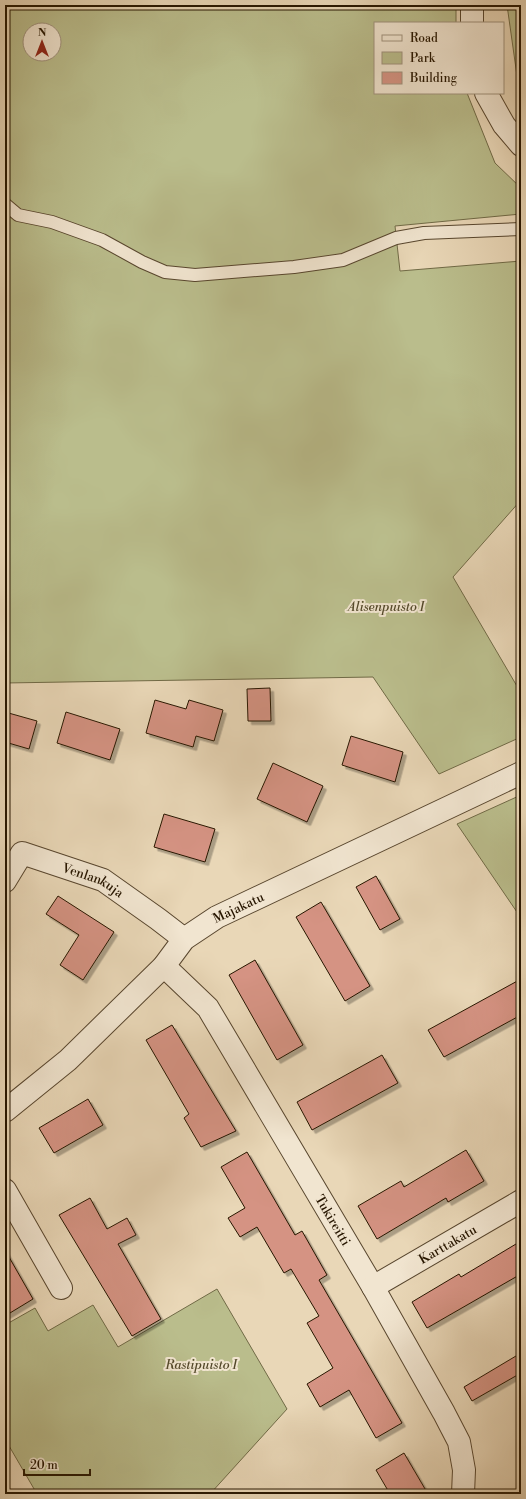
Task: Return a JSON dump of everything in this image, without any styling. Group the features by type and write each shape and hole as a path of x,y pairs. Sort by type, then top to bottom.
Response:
{"street":[{"path":"472,5 472,22"},
{"path":"487,94 504,125 521,145"},
{"name":"Majakatu","path":"5,1111 68,1060 164,966 184,939 217,917 521,773"},
{"name":"Venlankuja","path":"5,881 22,853 44,860 103,880 184,939"},
{"name":"Tukireitti","path":"164,966 208,1008 373,1287 459,1442 464,1470 463,1494"},
{"path":"5,1190 61,1288"},
{"name":"Karttakatu","path":"373,1287 521,1201"}],"lane":[{"path":"5,204 18,215 52,222 102,240 142,262 165,272 196,275 294,267 343,260 396,238 424,233 521,229"}],"green space":[{"name":"Alisenpuisto I","path":"5,5 456,5 456,22 374,22 374,94 467,94 495,163 521,188 521,214 395,226 400,271 521,261 521,500 453,577 521,693 521,737 439,774 373,677 5,683"},
{"path":"507,5 521,5 521,93 519,90"},
{"path":"521,795 521,918 457,824"},
{"name":"Rastipuisto I","path":"217,1289 287,1409 210,1494 37,1494 5,1439 5,1325 35,1308 48,1331 93,1305 118,1347"}],"building":[{"path":"270,688 271,721 248,721 247,689"},
{"path":"155,700 186,709 189,700 223,710 214,741 196,736 193,747 146,733"},
{"path":"5,712 37,721 29,749 5,742"},
{"path":"66,712 120,729 110,760 57,743"},
{"path":"351,736 403,752 395,782 342,765"},
{"path":"273,763 323,786 307,822 257,799"},
{"path":"164,814 215,829 205,862 154,847"},
{"path":"376,876 400,919 380,930 356,887"},
{"path":"58,896 114,932 83,980 60,965 79,935 46,914"},
{"path":"321,902 370,986 345,1001 296,917"},
{"path":"255,960 303,1045 277,1060 229,975"},
{"path":"521,979 521,1015 444,1057 428,1030"},
{"path":"172,1025 236,1131 201,1147 184,1118 189,1114 146,1040"},
{"path":"382,1055 398,1083 312,1130 297,1102"},
{"path":"88,1099 103,1125 54,1153 39,1128"},
{"path":"466,1150 484,1181 448,1202 446,1198 377,1239 358,1206 401,1181 404,1187"},
{"path":"247,1152 295,1235 302,1231 327,1275 319,1280 402,1423 376,1438 349,1390 320,1407 307,1384 333,1368 307,1323 319,1316 291,1269 284,1273 257,1227 240,1237 228,1218 245,1208 221,1167"},
{"path":"90,1198 107,1229 127,1218 136,1235 118,1244 161,1319 132,1336 59,1215"},
{"path":"521,1241 521,1274 427,1328 412,1302 459,1274 461,1277"},
{"path":"5,1250 33,1299 5,1316"},
{"path":"521,1353 521,1373 472,1401 464,1387"},
{"path":"404,1453 428,1494 390,1494 376,1470"}]}
